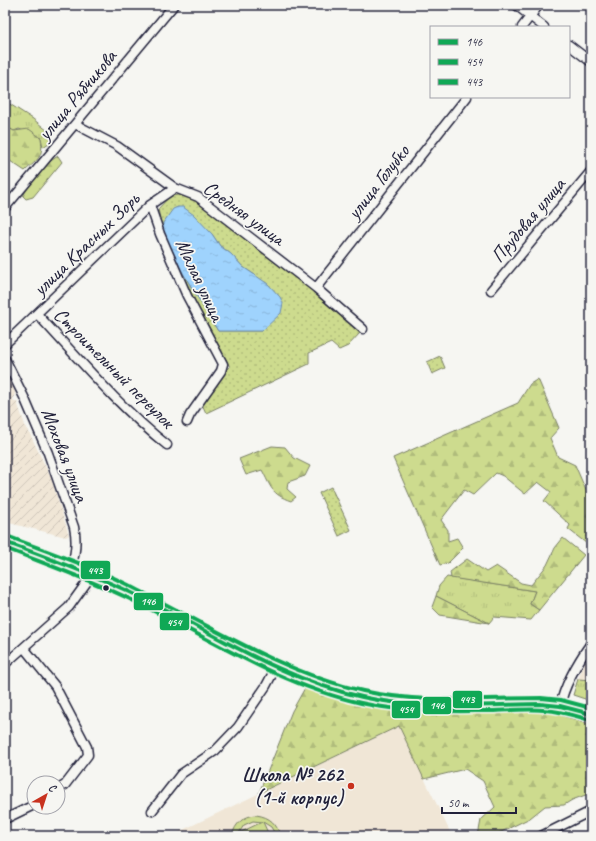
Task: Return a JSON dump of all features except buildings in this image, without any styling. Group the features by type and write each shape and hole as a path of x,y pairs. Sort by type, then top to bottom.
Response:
{"main road":[{"path":"5,542 92,575 134,594 242,651 276,667 330,688 362,697 403,704 540,704 560,706 591,714"}],"street":[{"name":"улица Рябчикова","path":"5,208 174,5"},
{"path":"516,5 543,26"},
{"path":"523,26 540,5"},
{"path":"570,46 591,62"},
{"name":"улица Голубко","path":"316,288 466,98"},
{"name":"Средняя улица","path":"75,124 117,146 174,188 198,197 316,288 363,329"},
{"name":"Прудовая улица","path":"491,290 591,171"},
{"name":"улица Красных Зорь","path":"5,344 150,205 174,188"},
{"name":"Малая улица","path":"150,205 160,234 187,296 223,364 222,368 190,415 188,422"},
{"name":"Строительный переулок","path":"37,314 107,390 153,434 167,445"},
{"name":"Моховая улица","path":"5,359 24,397 48,453 74,527 76,538 75,555 71,566"},
{"path":"5,664 69,607 92,575"},
{"path":"560,706 574,667 591,643"},
{"path":"24,648 55,686 87,747 88,755 66,782"},
{"path":"152,810 182,774 211,754 238,726 266,686 276,667"},
{"path":"5,819 26,809"},
{"path":"541,836 591,811"}],"shaded area":[{"path":"5,368 15,393 13,400 17,402 26,428 51,478 69,535 66,537 5,522"},
{"path":"591,651 591,680 578,679 588,655"},
{"name":"Школа № 262 (1-й корпус)","path":"399,726 452,836 170,836 364,743"}],"green space":[{"path":"5,101 33,119 48,131 52,141 43,147 41,138 19,129 14,131 6,127"},
{"path":"5,126 14,131 29,129 41,138 41,154 25,171 10,161 5,161"},
{"path":"58,156 62,162 33,197 26,199 23,196 34,179 43,168"},
{"path":"179,195 195,200 318,294 357,328 360,333 348,346 339,350 331,343 309,353 309,364 206,413 202,404 230,367 193,297 164,237 158,209 170,196","holes":["178,207 212,234 220,246 231,254 243,267 255,275 262,331 218,331 183,273 169,245 163,223 174,209"]},
{"path":"440,356 445,368 432,374 427,362"},
{"path":"538,379 559,428 550,438 558,457 575,465 591,502 591,547 568,529 570,525 544,501 551,492 538,482 525,494 503,476 496,473 473,495 464,490 441,520 448,530 448,541 457,538 463,548 448,563 440,565 393,458 518,403 530,384"},
{"path":"272,446 285,447 294,458 310,466 305,476 288,482 287,489 296,497 291,501 275,493 262,470 246,475 239,459"},
{"path":"331,487 351,530 339,536 319,493"},
{"path":"563,538 584,555 539,610 530,604 535,591 451,578 450,572 467,559 486,572 496,566 521,583 531,585 547,565 555,548"},
{"path":"447,577 535,591 530,604 539,610 531,620 494,617 489,623 436,596 439,586"},
{"path":"436,596 489,623 440,615 432,607"},
{"path":"578,679 591,680 591,701 573,695"},
{"path":"306,686 323,693 400,713 508,709 542,710 591,724 591,793 572,800 564,805 545,806 530,818 493,836 478,836 481,820 495,807 483,781 465,769 424,779 399,726 259,793 292,711"},
{"path":"256,815 269,819 275,825 281,836 276,836 271,827 263,822 268,833 260,836 240,836 239,833 238,836 232,836 235,827 241,821","holes":["253,821 262,822 239,833 244,825"]}],"water":[{"path":"183,207 194,215 212,234 220,246 231,254 243,267 268,284 280,297 283,303 281,313 262,331 218,331 183,273 163,231 163,223 173,209"}],"transit line":[{"name":"443","path":"7,536 74,561 122,582 276,661 334,683 363,691 407,698 541,698 561,700 591,708"},
{"name":"146","path":"5,542 70,566 134,594 274,666 332,689 362,697 406,704 451,706 540,704 560,706 591,714"},
{"name":"454","path":"5,548 117,593 272,672 331,695 361,703 411,710 543,710 563,713 590,720"}],"place":[{"name":"Школа № 262 (1-й корпус)","path":"351,786"}]}
